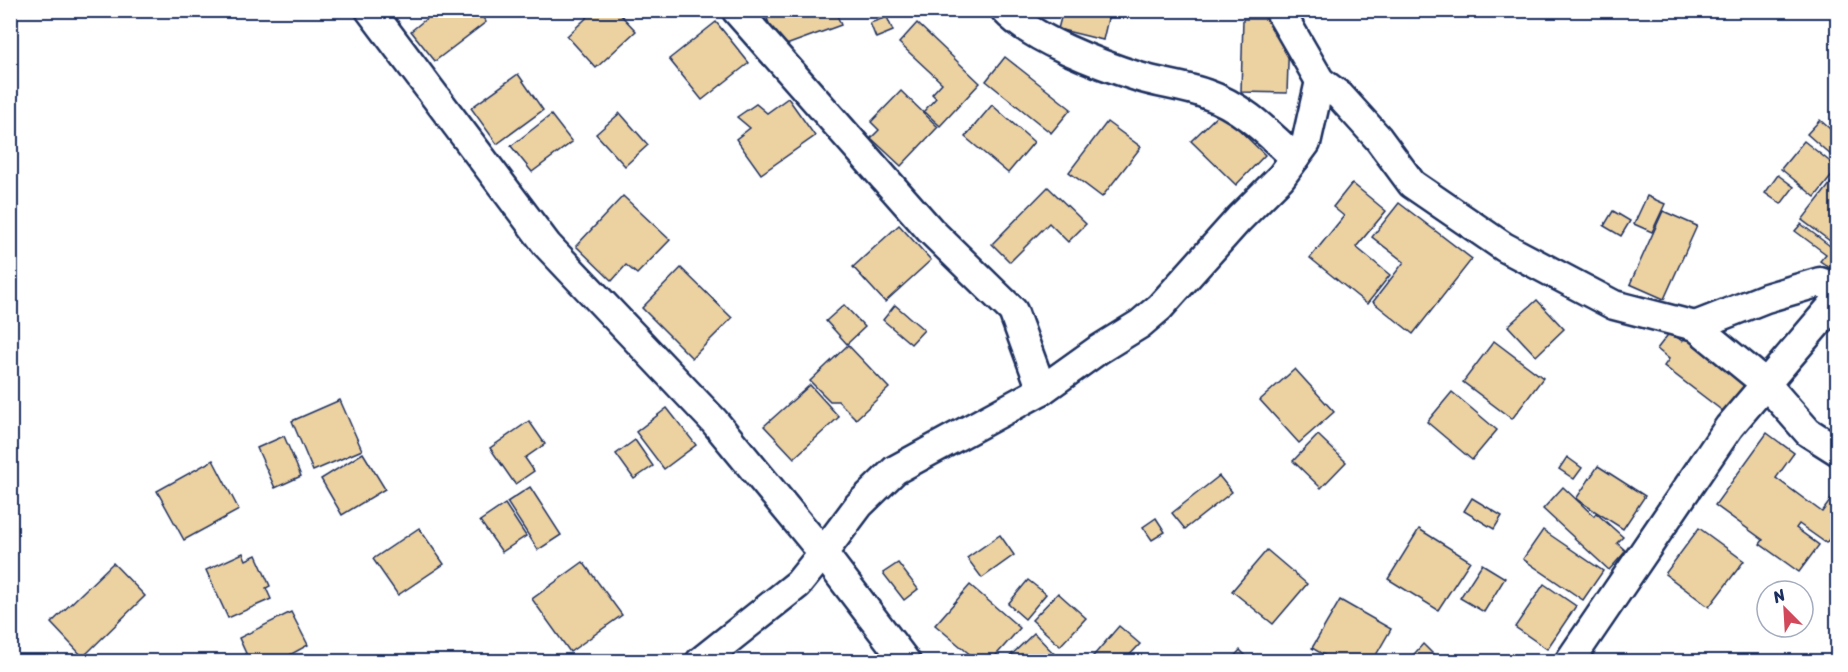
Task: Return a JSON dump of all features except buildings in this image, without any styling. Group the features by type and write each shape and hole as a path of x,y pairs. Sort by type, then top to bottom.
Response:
{"street":[{"path":"370,10 547,245 714,421 823,553 906,662"},
{"path":"736,10 930,230 1013,310 1042,390"},
{"path":"1005,10 1017,24 1060,46 1138,77 1208,94 1247,114 1295,158"},
{"path":"1279,10 1320,81 1340,96 1378,138 1412,184 1504,247 1614,305 1695,326 1766,384 1808,432 1838,451"},
{"path":"700,662 798,584 858,505 895,470 1042,390 1098,350 1140,324 1160,307 1239,219 1281,177 1306,143 1320,81"},
{"path":"1695,326 1766,298 1820,282 1838,289"},
{"path":"1569,662 1729,427 1838,299"}]}
